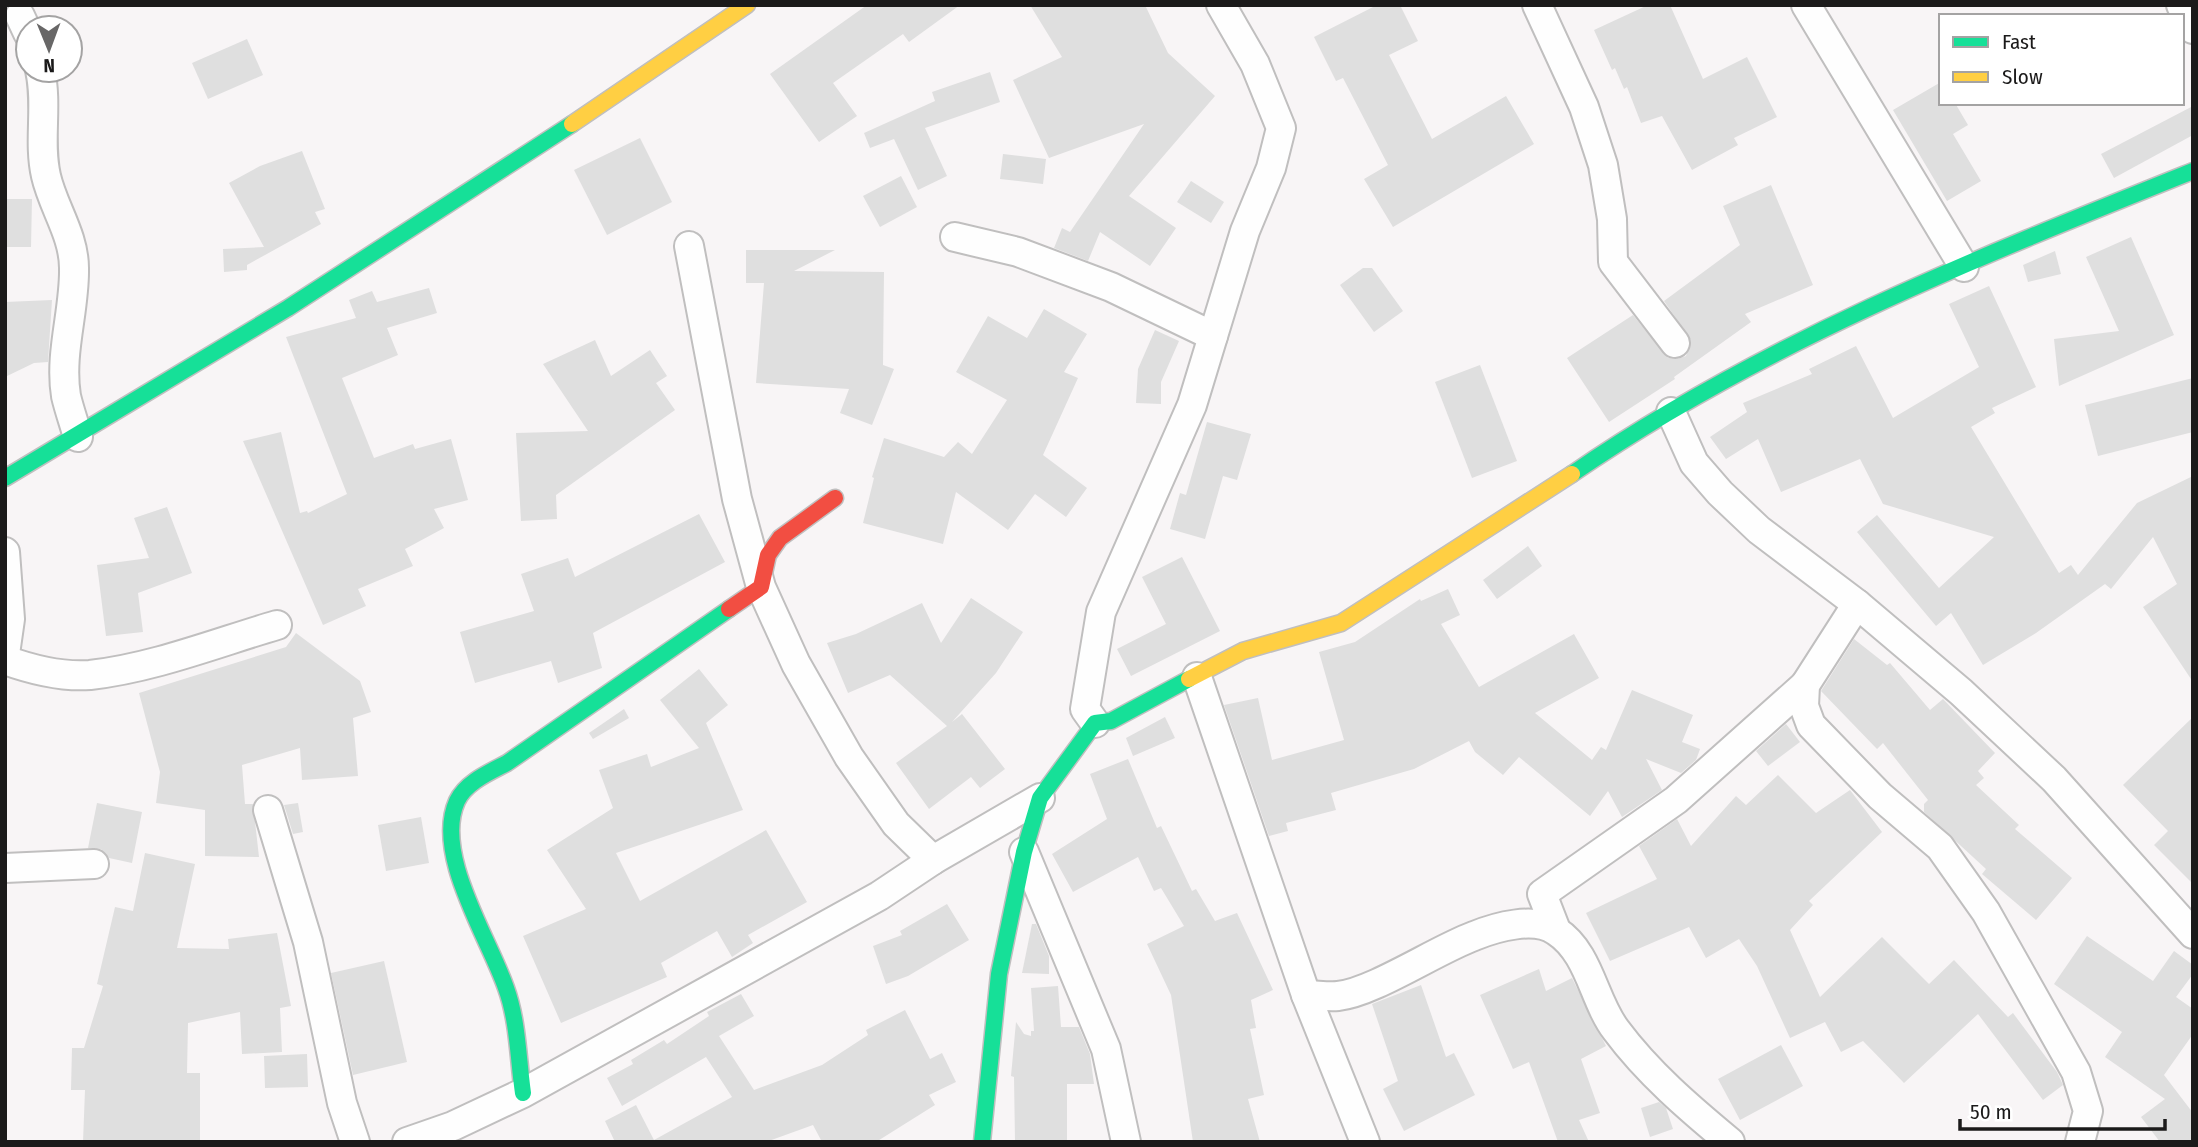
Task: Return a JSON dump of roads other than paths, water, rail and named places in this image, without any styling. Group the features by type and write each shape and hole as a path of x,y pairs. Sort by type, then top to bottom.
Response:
{"street":[{"path":"5,478 78,437 326,285 632,85 747,5"},
{"path":"1095,723 1085,709 1101,612 1192,405 1245,231 1271,168 1281,128 1255,64 1221,5"},
{"path":"1537,5 1584,107 1603,165 1612,219 1613,262 1675,343"},
{"path":"1806,5 1964,267"},
{"path":"2181,5 2193,29"},
{"path":"42,84 45,116 42,152 46,178 68,237 74,268 67,343 66,394 78,437"},
{"path":"982,1142 999,974 1024,852 1040,799 1095,723 1111,721 1243,651 1299,638 1341,623 1671,412 1806,338 1964,267 2193,171"},
{"path":"956,237 1018,252 1111,287 1213,337"},
{"path":"689,246 737,499 761,587 796,664 849,757 896,824 933,860"},
{"path":"1671,412 1694,463 1720,493 1759,530 1857,604 1961,692 2054,779 2193,934"},
{"path":"523,1093 507,989 457,869 453,828 456,802 472,783 507,763 761,587 768,555 780,538 835,498"},
{"path":"5,552 10,619 5,654"},
{"path":"1730,1142 1677,1098 1615,1029 1577,951 1556,930 1542,894 1676,800 1805,685 1857,604"},
{"path":"5,660 27,667 87,675 136,667 277,625"},
{"path":"1197,677 1306,995 1365,1142"},
{"path":"1805,685 1804,706 1811,725 1880,796 1940,847 1986,912 2076,1072 2088,1111 2080,1142"},
{"path":"407,1142 455,1134 523,1093 879,896 933,860 1040,799"},
{"path":"268,810 308,942 342,1103 355,1142"},
{"path":"1024,852 1105,1049 1126,1142"},
{"path":"5,868 94,864"},
{"path":"1306,995 1339,996 1359,990 1475,935 1510,926 1538,924 1556,930"}]}
